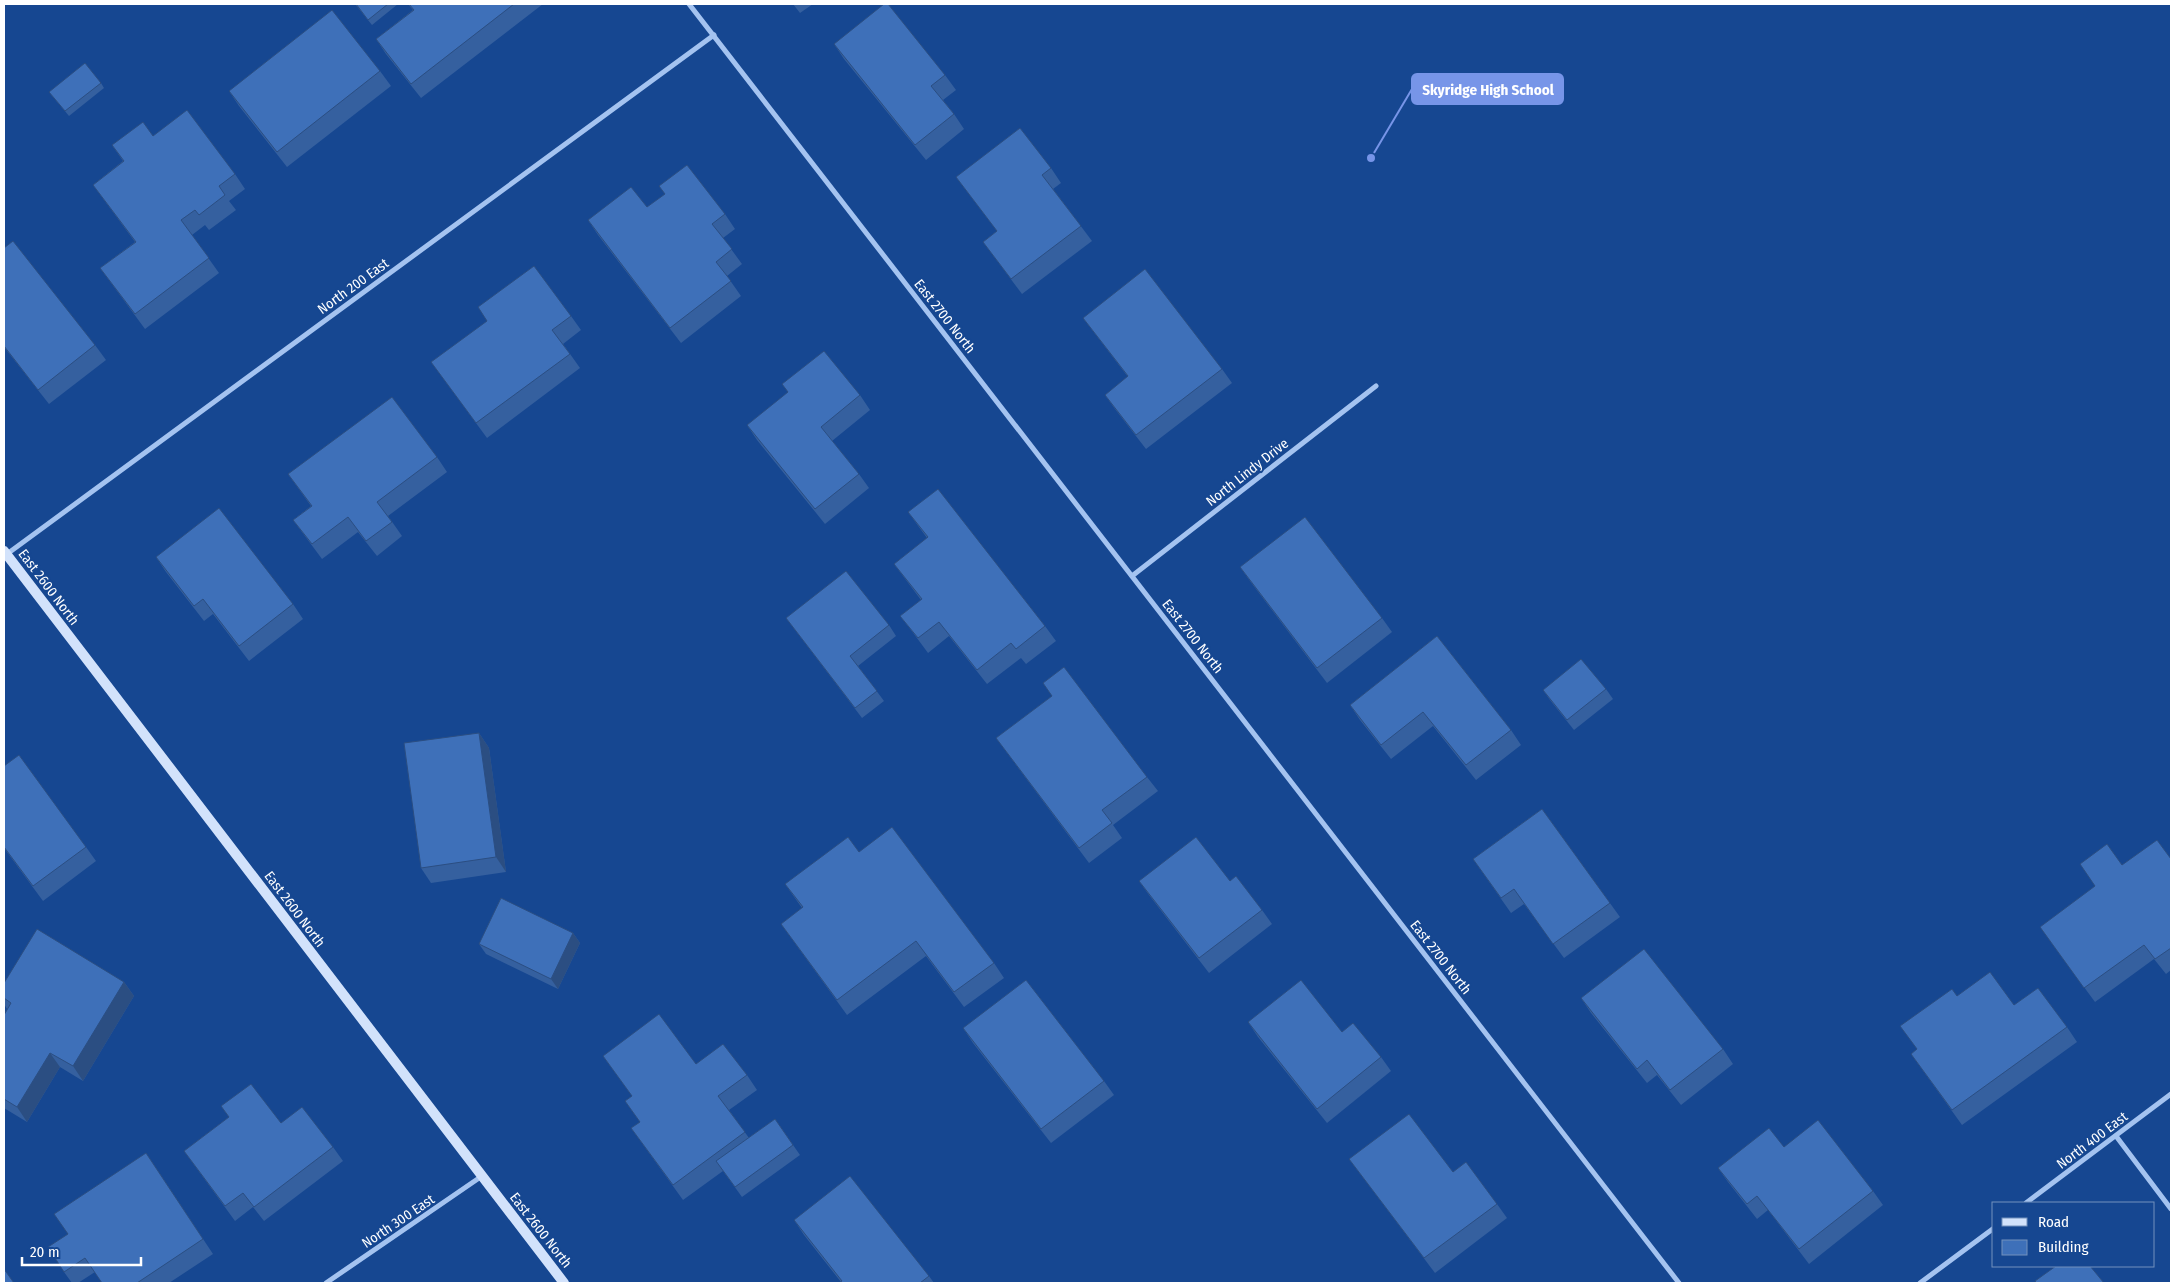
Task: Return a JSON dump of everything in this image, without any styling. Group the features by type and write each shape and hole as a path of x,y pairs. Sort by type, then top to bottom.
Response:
{"street":[{"name":"East 2700 North","path":"689,4 1679,1283"},
{"name":"North 200 East","path":"5,553 714,35"},
{"name":"North Lindy Drive","path":"1132,576 1376,386"},
{"name":"East 2600 North","path":"5,553 564,1283"},
{"name":"North 400 East","path":"2027,1202 2171,1094"},
{"path":"2116,1136 2171,1209"},
{"name":"North 300 East","path":"326,1283 482,1176"},
{"path":"1920,1283 1992,1229"}],"building":[{"path":"356,4 388,4 368,20"},
{"path":"409,4 514,4 411,84 376,39 414,10"},
{"path":"884,4 888,4 945,75 931,86 954,114 915,145 834,44"},
{"path":"332,10 380,71 277,152 229,91"},
{"path":"85,63 101,83 65,111 49,92"},
{"path":"187,110 235,174 219,186 225,195 199,215 195,210 181,220 209,258 135,314 100,268 136,242 93,185 124,161 112,145 143,122 153,136"},
{"path":"1020,128 1051,168 1042,175 1081,226 1011,279 983,242 997,231 956,177"},
{"path":"687,165 725,214 712,224 732,249 716,262 731,281 670,328 588,220 631,187 647,207 665,194 659,186"},
{"path":"13,241 95,345 38,390 4,346 4,248"},
{"path":"534,266 571,316 552,330 570,354 476,423 431,362 487,321 478,307"},
{"path":"1145,269 1222,369 1136,435 1105,395 1128,376 1083,318"},
{"path":"824,351 860,395 821,427 859,474 815,509 747,425 788,392 782,384"},
{"path":"392,397 437,457 377,502 392,522 366,541 348,517 312,544 293,520 312,506 288,474"},
{"path":"938,489 1045,626 1016,649 1011,643 977,670 939,622 918,638 900,616 922,599 894,564 928,537 908,512"},
{"path":"219,508 293,604 239,646 203,599 194,606 156,557"},
{"path":"1305,517 1382,618 1317,668 1240,567"},
{"path":"846,571 889,625 850,656 877,691 855,708 786,618"},
{"path":"1437,636 1511,730 1466,765 1423,712 1381,745 1350,705"},
{"path":"1581,659 1606,689 1567,720 1543,690"},
{"path":"1064,667 1147,777 1102,810 1112,823 1079,848 996,738 1052,696 1043,683"},
{"path":"479,733 496,857 421,868 404,743"},
{"path":"19,755 86,847 33,886 4,847 4,766"},
{"path":"1542,809 1610,903 1553,944 1514,889 1501,898 1473,859"},
{"path":"892,827 994,963 954,992 916,941 837,1000 781,924 803,907 785,884 848,837 859,852"},
{"path":"1196,837 1230,881 1236,876 1262,910 1199,958 1139,881"},
{"path":"2157,840 2171,859 2171,948 2155,959 2144,945 2084,988 2040,927 2095,886 2080,864 2107,844 2122,865"},
{"path":"501,898 573,933 551,979 479,944"},
{"path":"37,929 124,982 73,1066 50,1053 17,1107 4,1099 4,1015 11,1003 4,998 4,983"},
{"path":"1644,949 1723,1049 1670,1090 1647,1060 1637,1069 1581,998"},
{"path":"1990,972 2014,1005 2038,988 2067,1027 1952,1110 1911,1054 1917,1049 1900,1026 1952,989 1957,996"},
{"path":"1026,980 1104,1081 1041,1129 963,1028"},
{"path":"1301,980 1342,1032 1353,1023 1381,1057 1317,1109 1248,1022"},
{"path":"659,1014 696,1064 723,1044 747,1075 718,1096 745,1132 673,1185 631,1128 640,1122 625,1101 632,1096 603,1056"},
{"path":"251,1084 281,1123 302,1107 333,1147 254,1207 243,1193 225,1206 184,1151 229,1117 221,1106"},
{"path":"1409,1114 1453,1172 1466,1162 1497,1204 1424,1258 1349,1159"},
{"path":"775,1119 793,1145 735,1187 716,1161"},
{"path":"1818,1120 1873,1191 1799,1249 1757,1196 1747,1204 1718,1168 1769,1128 1784,1147"},
{"path":"146,1153 203,1239 137,1283 102,1283 85,1258 64,1272 48,1247 68,1234 54,1214"},
{"path":"850,1176 929,1276 920,1283 839,1283 842,1281 794,1220"},
{"path":"2055,1267 2091,1267 2104,1283 2037,1283 2035,1281"},
{"path":"4,1269 14,1283 4,1283"}],"place":[{"name":"Skyridge High School","path":"1371,158"}]}
